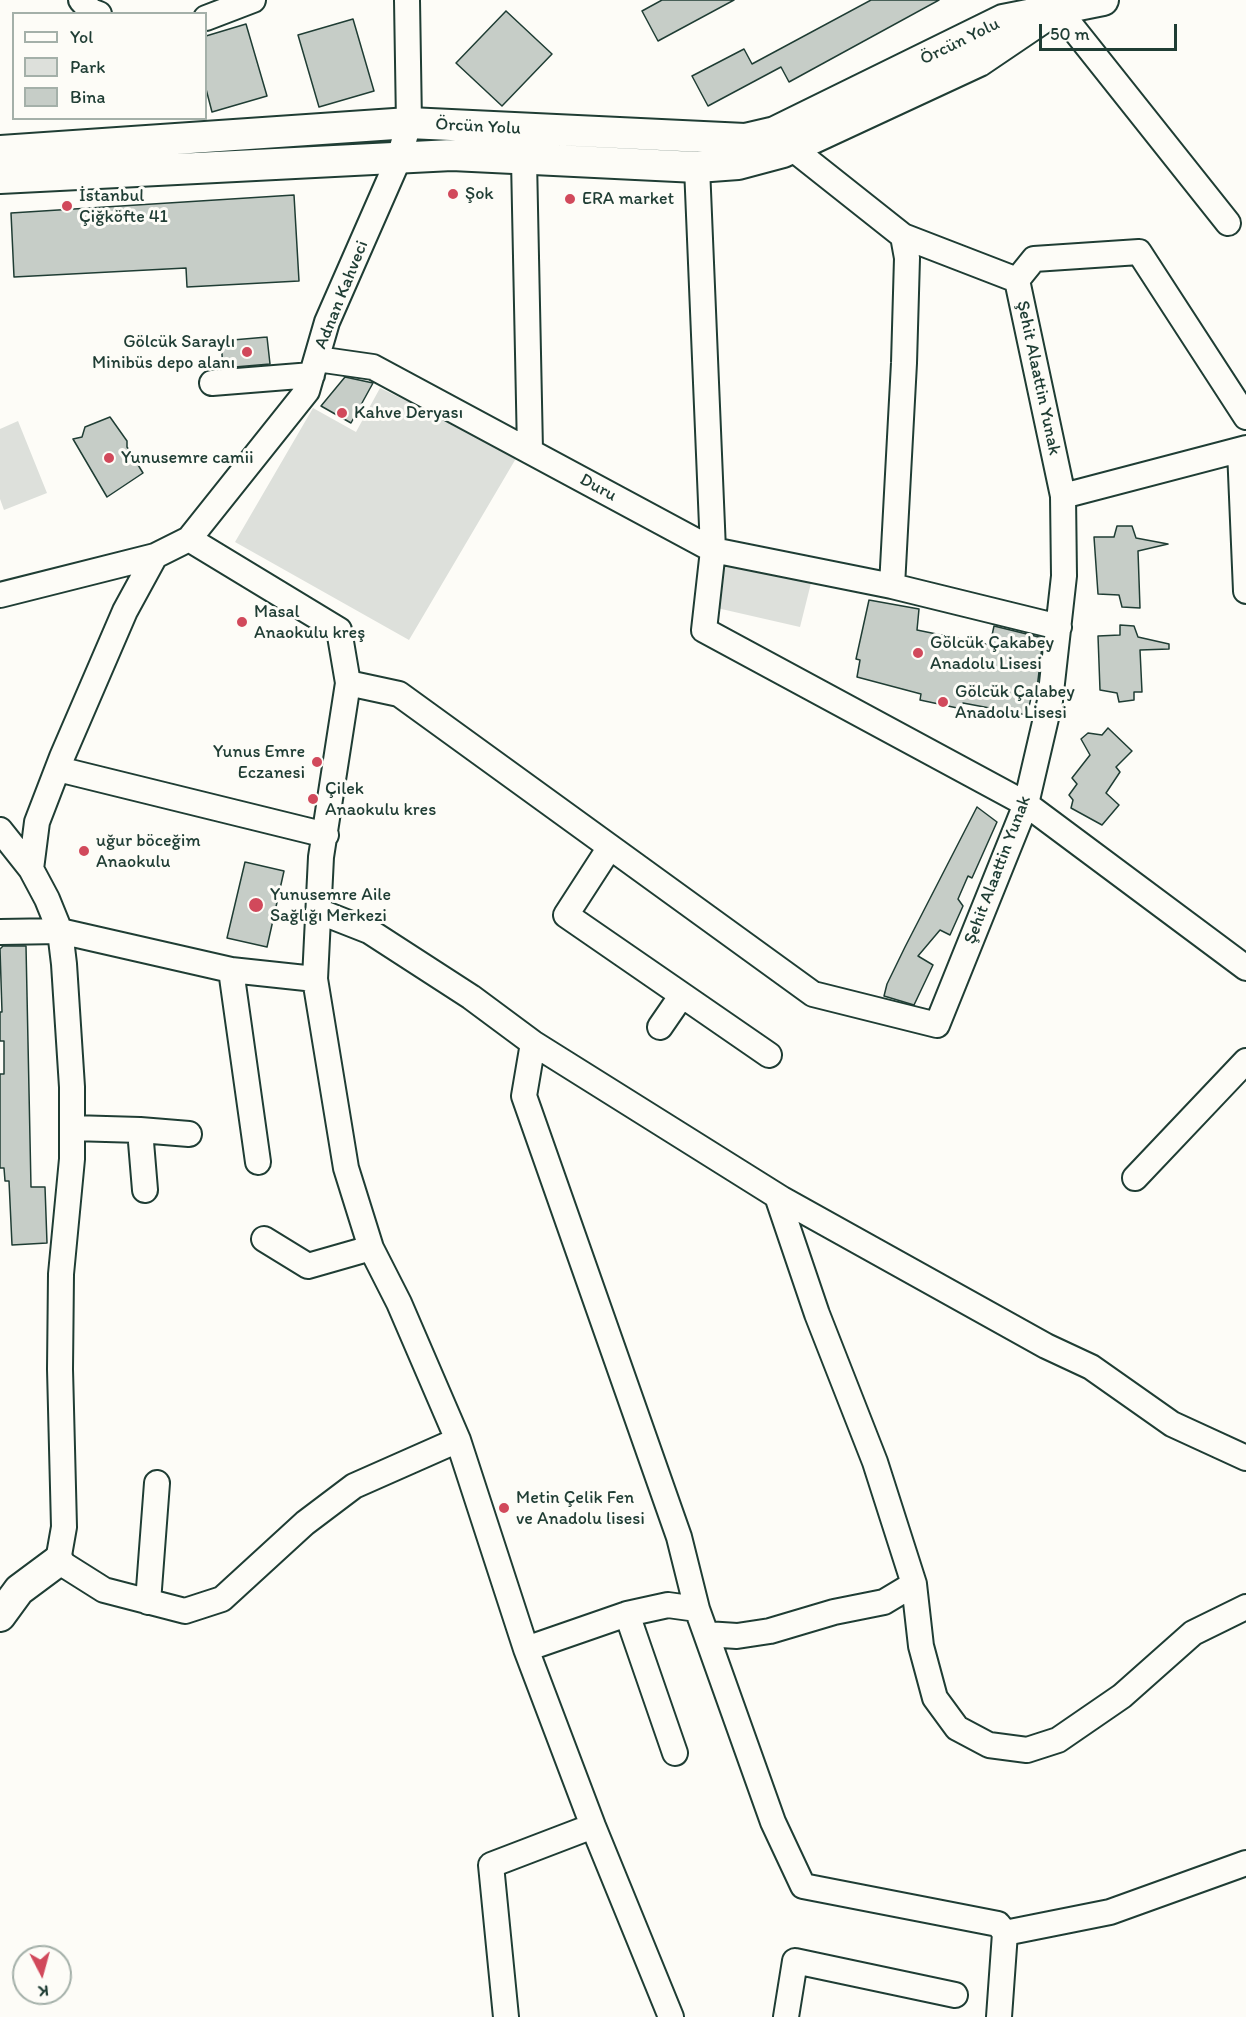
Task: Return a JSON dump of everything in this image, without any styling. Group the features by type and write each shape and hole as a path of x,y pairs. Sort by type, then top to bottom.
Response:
{"main road":[{"path":"1056,4 1103,0"},
{"name":"Örcün Yolu","path":"0,151 409,123 745,139 761,136 830,106 1003,20 1056,4"},
{"name":"Örcün Yolu","path":"0,178 452,156 697,167 738,164 792,148 980,62 1056,4"},
{"path":"0,1616 19,1590 58,1561"}],"street":[{"path":"81,0 94,12"},
{"path":"207,18 253,0"},
{"name":"Adnan Kahveci","path":"0,595 155,556 189,539 307,391 327,322 399,158 409,123 407,0"},
{"path":"1056,4 1227,223"},
{"path":"792,148 903,236 907,258 904,363 892,586"},
{"path":"524,160 530,450"},
{"path":"697,167 713,550 704,630 1026,804 1246,968"},
{"name":"Şehit Alaattin Yunak","path":"610,847 813,994 937,1025 1026,804 1050,700 1064,576 1064,496 1017,280 903,236"},
{"path":"1017,280 1035,259 1138,252 1246,417"},
{"name":"Duru","path":"212,382 314,367 374,367 713,550 892,586 1059,627"},
{"path":"1064,496 1243,449 1246,591"},
{"path":"189,539 339,630 348,683 321,857 315,979 346,1168 371,1248 399,1303 458,1440 526,1649 593,1826 671,2017"},
{"path":"31,869 37,822 125,611 155,556"},
{"path":"348,683 399,694 610,847 566,915 769,1055"},
{"path":"58,769 326,835"},
{"path":"0,830 31,869 60,931 72,1087 72,1159 61,1274 60,1369 64,1527 58,1561 104,1590 185,1611 222,1599 305,1523 354,1486 458,1440"},
{"path":"318,911 369,931 471,997 533,1042 777,1197 1036,1340 1091,1367 1172,1424 1246,1458"},
{"path":"0,932 60,931 231,970 315,979"},
{"path":"231,970 258,1162"},
{"path":"660,1027 682,995"},
{"path":"533,1042 524,1096 679,1537 697,1609 772,1822 803,1886 998,1924 1005,1933 999,2017"},
{"path":"1135,1178 1246,1061"},
{"path":"72,1128 189,1134"},
{"path":"140,1131 145,1190"},
{"path":"777,1197 817,1314 875,1462 914,1584 921,1646 935,1698 957,1728 989,1745 1027,1750 1058,1740 1122,1696 1192,1633 1246,1606"},
{"path":"264,1239 308,1266 371,1248"},
{"path":"148,1602 157,1483"},
{"path":"706,1634 737,1636 770,1631 834,1612 884,1602 914,1584"},
{"path":"526,1649 627,1614 668,1605 697,1609"},
{"path":"627,1614 675,1753"},
{"path":"506,2017 491,1865 593,1826"},
{"path":"1005,1933 1110,1912 1246,1863"},
{"path":"786,2017 795,1961 955,1995"}],"green space":[{"path":"380,388 518,455 409,640 235,542 313,408 356,432"},
{"path":"18,421 47,493 4,510 0,499 0,429"},
{"path":"725,562 811,583 800,627 717,608"}],"building":[{"path":"662,0 734,0 658,41 642,11"},
{"path":"871,0 939,0 789,82 781,67 708,106 692,76 744,49 752,64"},
{"path":"506,11 552,54 502,106 456,63"},
{"path":"353,19 374,91 319,107 298,35"},
{"path":"246,24 267,96 212,112 207,93 207,36"},
{"path":"294,195 299,281 187,287 186,268 14,277 11,213"},
{"path":"267,337 270,364 223,368 221,341"},
{"path":"345,377 373,383 351,423 321,406"},
{"name":"Yunusemre camii","path":"110,417 127,441 127,447 143,473 107,497 73,439 82,437 85,427"},
{"path":"1117,526 1132,526 1136,538 1168,544 1138,551 1140,608 1122,607 1119,595 1098,594 1094,537 1114,537"},
{"name":"Gölcük Çakabey Anadolu Lisesi","path":"869,600 919,609 917,630 990,645 994,626 1043,638 1036,697 1031,698 1027,715 963,703 962,709 920,700 921,694 857,677 860,660 856,659"},
{"path":"1120,625 1134,626 1138,637 1169,644 1169,649 1140,650 1142,692 1134,692 1134,700 1119,702 1117,693 1100,690 1098,636 1120,635"},
{"path":"1108,728 1132,751 1116,767 1120,772 1106,793 1119,805 1102,825 1071,808 1073,800 1069,795 1077,784 1072,778 1090,755 1081,739 1088,733 1102,735"},
{"path":"977,807 997,822 972,878 968,876 958,899 963,906 950,935 940,930 918,956 933,965 914,1005 884,996 887,984 905,947"},
{"name":"Yunusemre Aile Sağlığı Merkezi","path":"245,862 284,871 267,947 227,938"},
{"path":"3,946 26,946 31,1187 45,1187 47,1243 12,1245 9,1181 5,1181 4,1168 0,1168 0,1074 4,1074 4,1041 0,1041 0,1012 2,1012 0,949"}],"place":[{"name":"Şok","path":"453,194"},
{"name":"ERA market","path":"570,199"},
{"name":"İstanbul Çiğköfte 41","path":"67,206"},
{"name":"Gölcük Saraylı Minibüs depo alanı","path":"247,352"},
{"name":"Kahve Deryası","path":"342,413"},
{"name":"Yunusemre camii","path":"109,458"},
{"name":"Masal Anaokulu kreş","path":"242,622"},
{"name":"Gölcük Çakabey Anadolu Lisesi","path":"918,653"},
{"name":"Gölcük Çalabey Anadolu Lisesi","path":"943,702"},
{"name":"Yunus Emre Eczanesi","path":"317,762"},
{"name":"Çilek Anaokulu kres","path":"313,799"},
{"name":"uğur böceğim Anaokulu","path":"84,851"},
{"name":"Yunusemre Aile Sağlığı Merkezi","path":"256,905"},
{"name":"Metin Çelik Fen ve Anadolu lisesi","path":"504,1508"}]}
